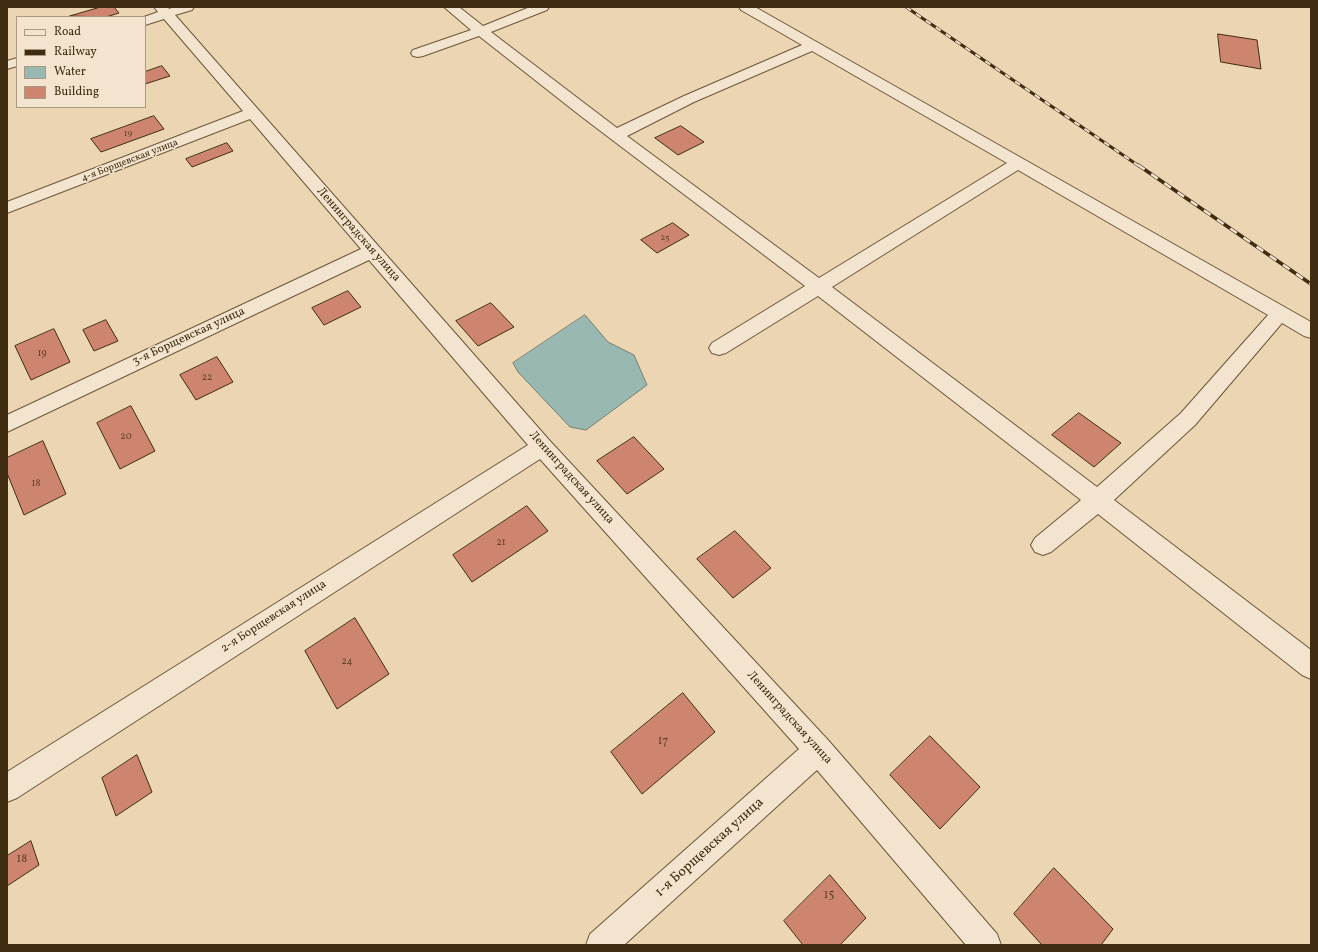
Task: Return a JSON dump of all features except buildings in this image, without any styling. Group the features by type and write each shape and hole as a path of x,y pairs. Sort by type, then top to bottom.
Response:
{"street":[{"path":"451,7 616,135 818,286 1098,500 1311,666"},
{"path":"418,53 481,31 542,7"},
{"path":"746,7 1311,332"},
{"path":"146,21 172,9"},
{"name":"Ленинградская улица","path":"172,9 252,113 542,447 818,750 986,945"},
{"path":"616,135 689,99 814,45"},
{"name":"4-я Борщевская улица","path":"7,208 252,113"},
{"path":"718,348 1017,164"},
{"name":"3-я Борщевская улица","path":"7,424 372,251"},
{"path":"1044,544 1098,500 1188,419 1280,313"},
{"name":"2-я Борщевская улица","path":"7,788 542,447"},
{"name":"1-я Борщевская улица","path":"601,945 818,750"}],"water":[{"path":"585,315 608,342 634,355 647,385 586,430 570,427 518,372 513,363"}],"railway":[{"path":"906,7 1139,166"},
{"path":"1138,165 1311,284"}]}
